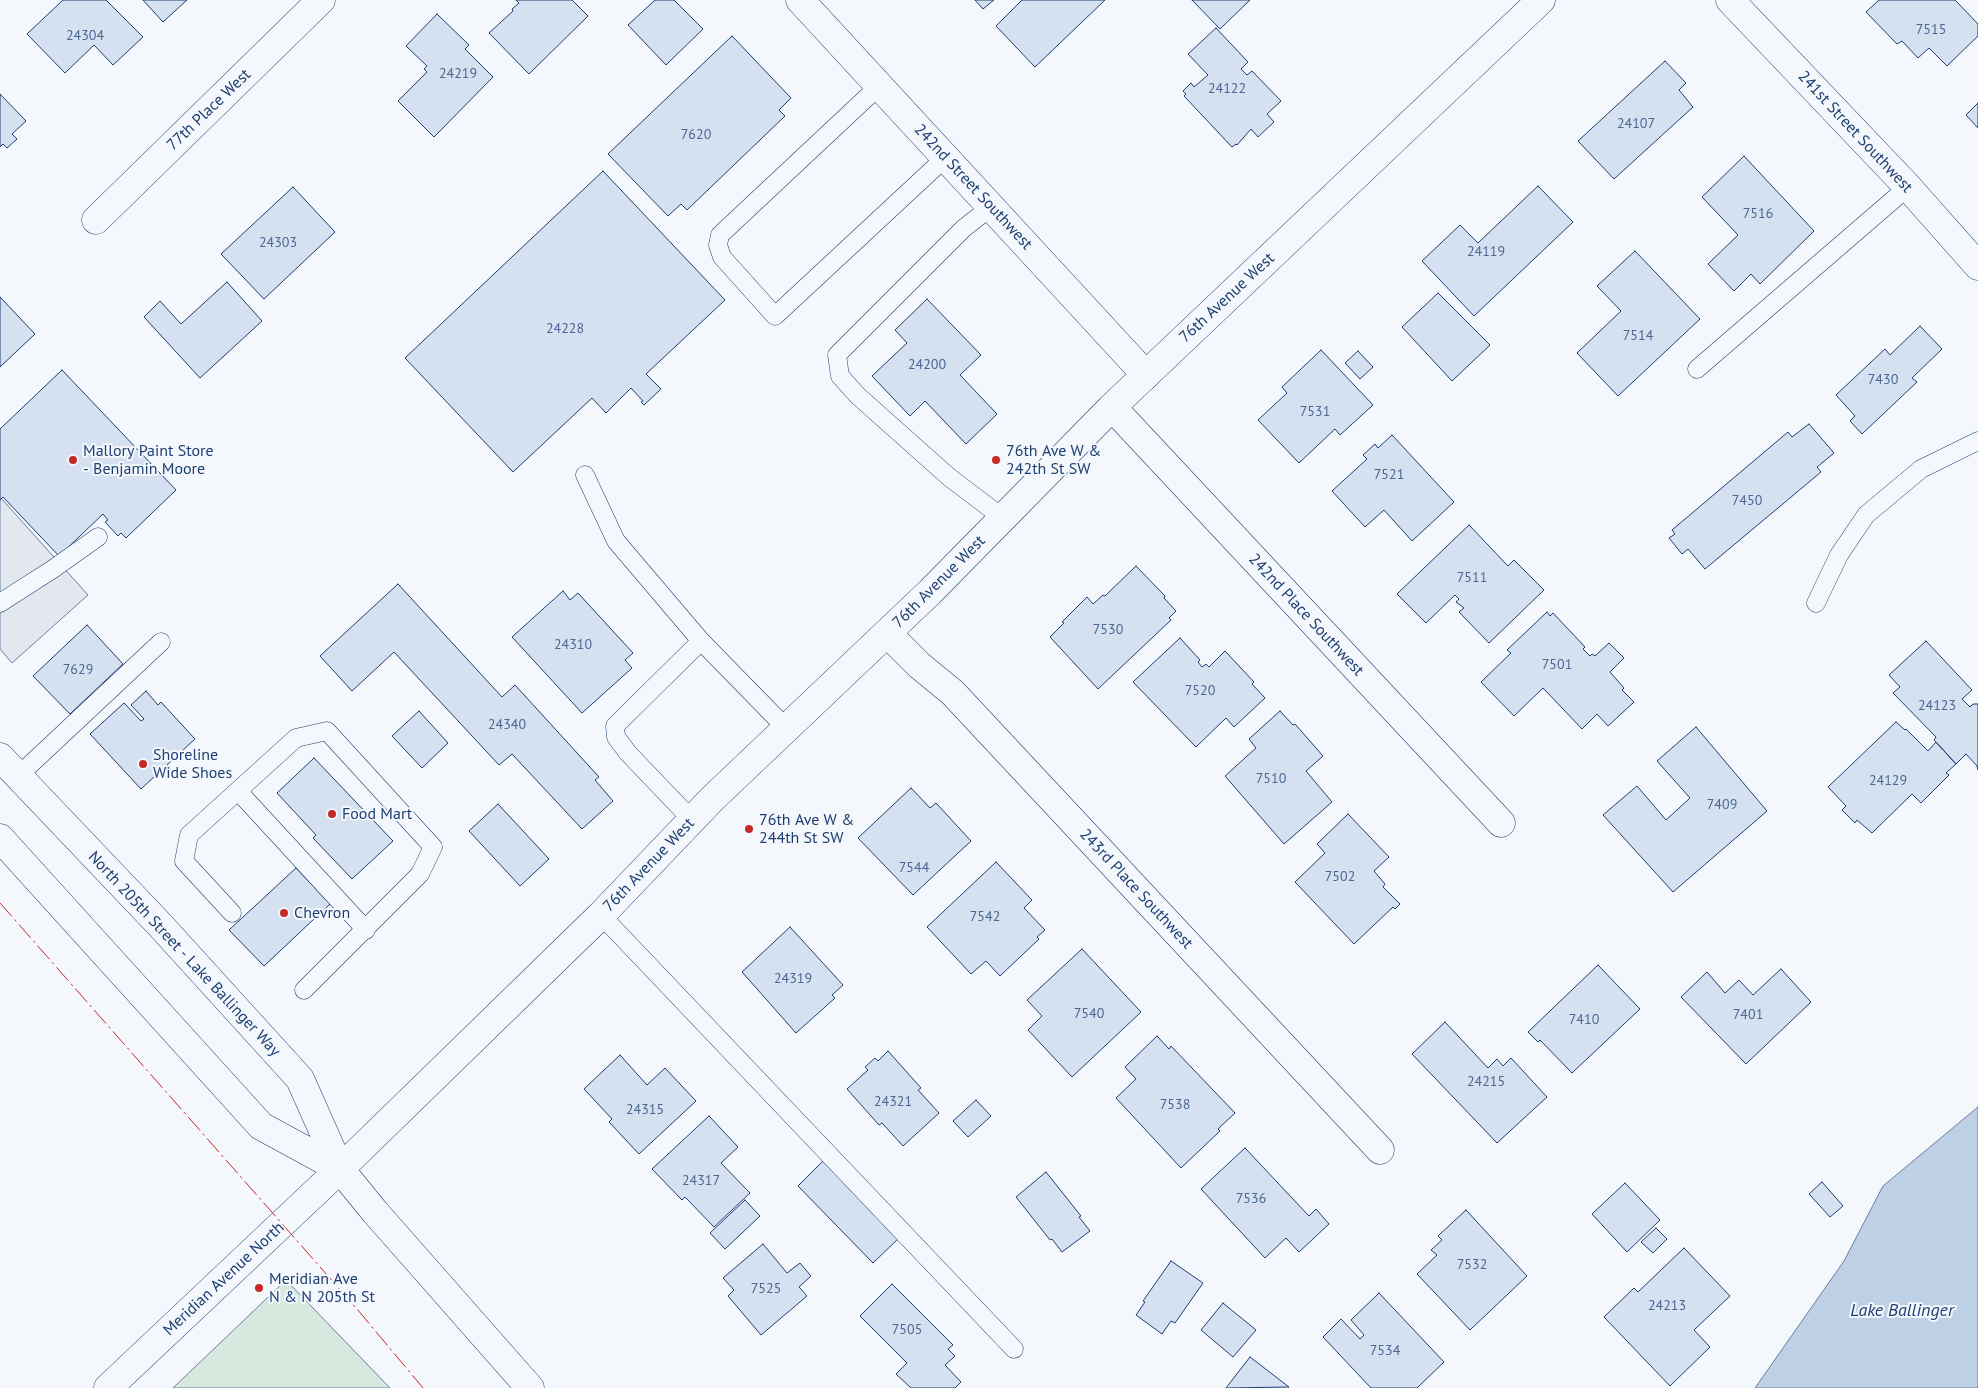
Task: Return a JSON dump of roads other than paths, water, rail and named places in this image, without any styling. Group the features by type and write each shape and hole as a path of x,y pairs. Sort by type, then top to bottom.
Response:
{"street":[{"name":"77th Place West","path":"96,220 321,0"},
{"name":"242nd Street Southwest","path":"800,0 1146,375"},
{"name":"76th Avenue West","path":"340,1169 601,915 692,820 930,592 1112,407 1541,0"},
{"name":"241st Street Southwest","path":"1730,0 1908,187 1978,266"},
{"name":"242nd Place Southwest","path":"1112,407 1501,823"},
{"name":"243rd Place Southwest","path":"887,633 919,665 953,693 1380,1150"},
{"name":"North 205th Street - Lake Ballinger Way","path":"9,766 160,925 300,1079 340,1169 375,1212 530,1388"},
{"name":"North 205th Street - Lake Ballinger Way","path":"0,838 261,1126 340,1169"},
{"name":"Meridian Avenue North","path":"108,1388 340,1169"}],"lane":[{"path":"879,86 720,235 718,245 722,257 775,316 945,158"},
{"path":"1697,369 1908,187"},
{"path":"991,207 964,228 837,355 840,376 858,396 934,464 1003,518"},
{"path":"1816,602 1839,555 1866,515 1921,469 1978,441"},
{"path":"585,475 616,540 701,642 786,729"},
{"path":"0,603 98,537"},
{"path":"9,766 161,642"},
{"path":"692,820 628,753 616,737 615,726 701,642"},
{"path":"232,913 184,861 189,835 296,738 327,731 433,847 420,874 304,990"},
{"path":"238,791 366,930"},
{"path":"601,915 1014,1349"}],"water":[{"name":"Lake Ballinger","path":"1978,1107 1978,1388 1755,1388 1844,1261 1883,1186"}],"place":[{"name":"Mallory Paint Store - Benjamin Moore","path":"73,460"},
{"name":"76th Ave W & 242th St SW","path":"996,460"},
{"name":"Shoreline Wide Shoes","path":"143,764"},
{"name":"Food Mart","path":"332,814"},
{"name":"76th Ave W & 244th St SW","path":"749,829"},
{"name":"Chevron","path":"284,913"},
{"name":"Meridian Ave N & N 205th St","path":"259,1288"}]}
